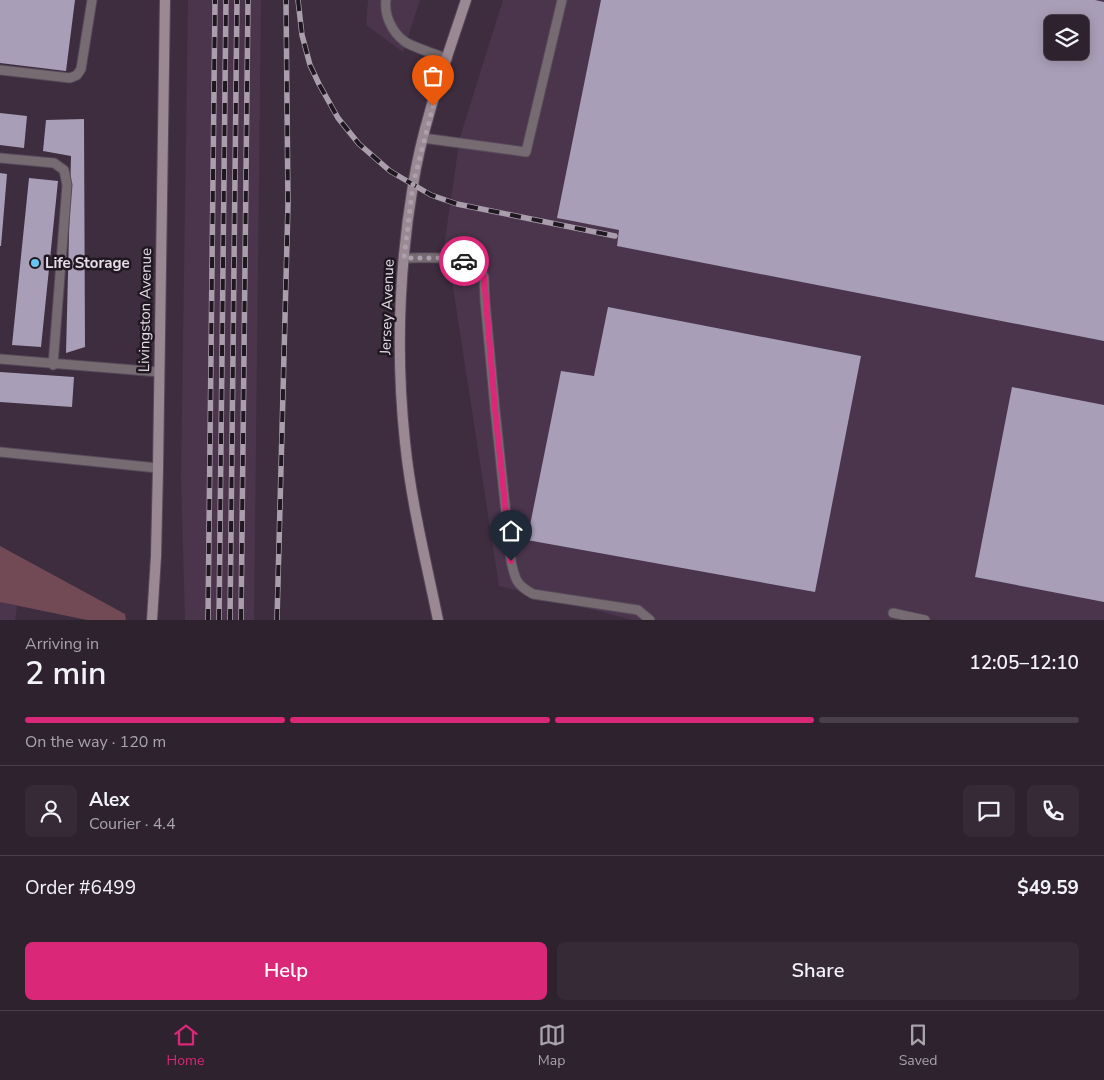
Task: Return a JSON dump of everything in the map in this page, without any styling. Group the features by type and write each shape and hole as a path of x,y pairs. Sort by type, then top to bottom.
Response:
{"main road":[{"name":"Livingston Avenue","path":"152,620 158,468 165,0"},
{"name":"Jersey Avenue","path":"438,620 414,506 404,442 400,345 401,288 413,184 423,138 466,0"}],"lane":[{"path":"0,70 70,78 77,75 81,69 92,0"},
{"path":"386,0 385,8 391,26 404,42 447,58"},
{"path":"423,138 526,152 562,0"},
{"path":"0,158 54,163 64,170 67,185 53,364"},
{"path":"404,258 453,258 478,266 484,277 495,409 511,561 515,580 522,588 534,594 638,610 650,620"},
{"path":"0,359 159,372"},
{"path":"0,452 158,468"},
{"path":"893,614 925,620"}],"shaded area":[{"path":"188,0 261,0 254,620 185,620 181,477"},
{"path":"368,0 420,0 403,52 366,25"},
{"path":"503,0 1104,0 1104,620 633,620 499,586 449,262 442,260 460,137"},
{"path":"0,546 125,614 126,620 87,620 0,602"},
{"path":"0,581 17,607 15,620 0,620"}],"building":[{"path":"0,0 75,0 66,71 0,63"},
{"path":"601,0 1095,0 1104,2 1104,341 617,246 619,230 557,218"},
{"path":"0,113 27,116 24,148 0,145"},
{"name":"Life Storage","path":"84,119 85,347 66,353 71,156 43,151 46,120"},
{"name":"Life Storage","path":"0,173 7,174 1,246 0,246"},
{"name":"Life Storage","path":"29,178 58,181 41,347 12,345"},
{"path":"608,307 861,356 815,592 527,540 561,371 594,376"},
{"path":"0,372 74,377 72,407 0,402"},
{"path":"1012,387 1104,405 1104,602 975,577"}],"railway":[{"path":"208,620 215,0"},
{"path":"219,620 226,0"},
{"path":"230,620 237,0"},
{"path":"241,620 248,0"},
{"path":"277,620 288,204 286,0"},
{"path":"298,0 302,35 310,65 319,84 338,118 359,144 390,171 431,195 457,204 615,236"}],"way so far":[{"path":"433,106 423,138 413,184 404,258 453,258 464,261"}],"place":[{"name":"Life Storage","path":"35,263"}],"route":[{"path":"464,261 478,266 484,277 495,409 511,561"}]}
